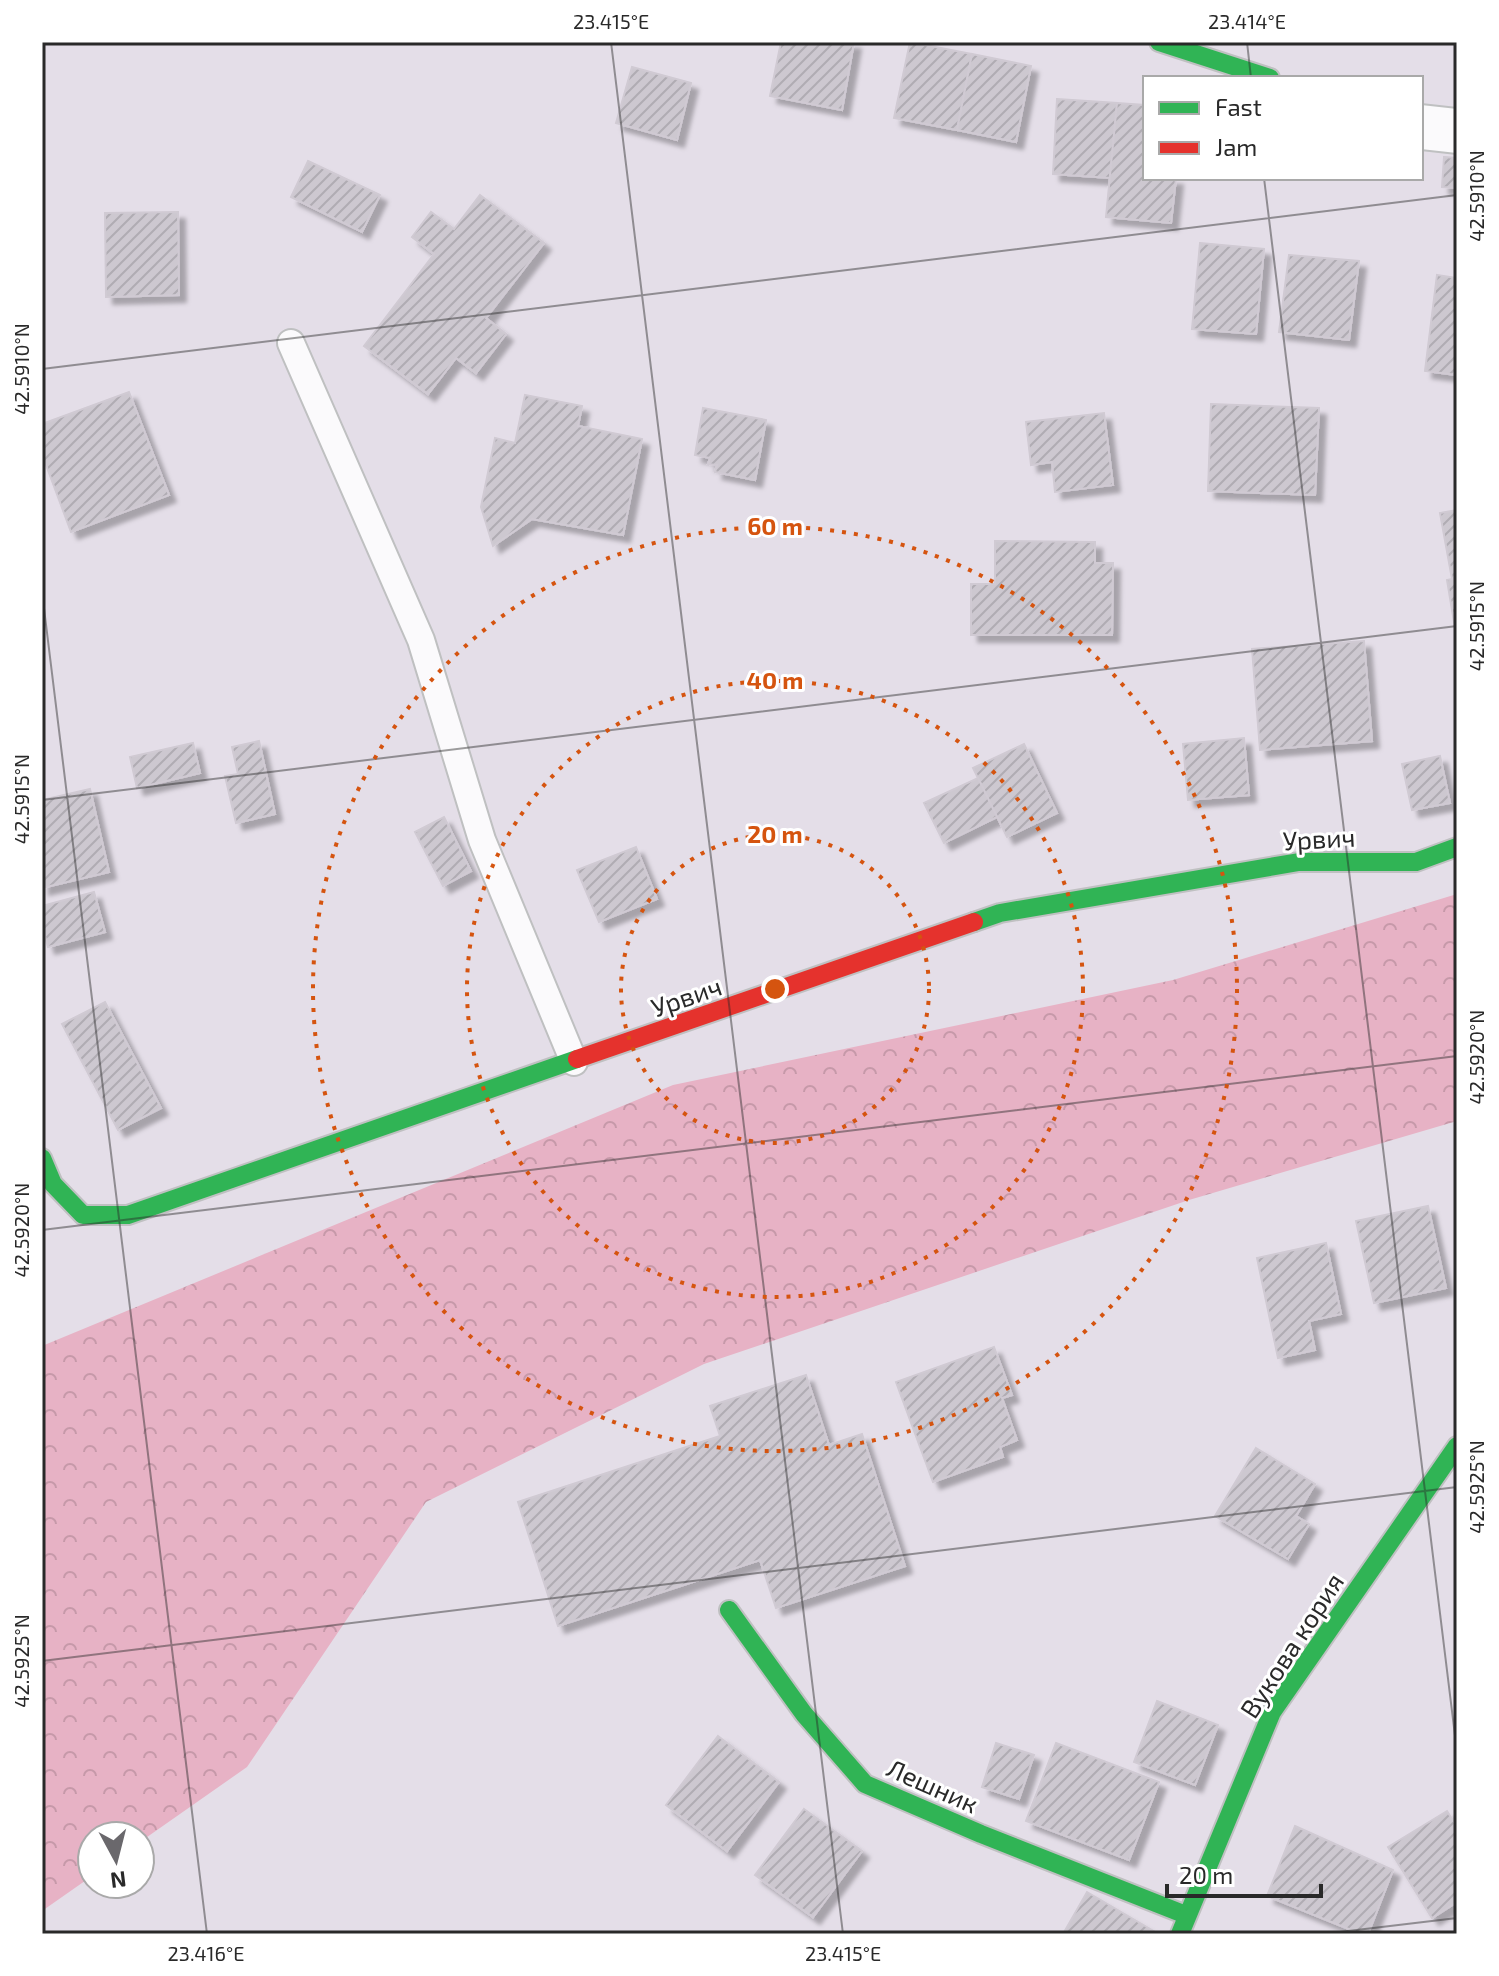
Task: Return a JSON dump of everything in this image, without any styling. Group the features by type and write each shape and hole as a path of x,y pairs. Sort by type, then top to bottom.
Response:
{"street":[{"path":"1159,42 1264,76"},
{"path":"1423,127 1457,131"},
{"name":"Урвич","path":"42,1158 53,1184 83,1215 128,1215 1000,913 1299,862 1416,862 1457,847"},
{"name":"Вукова кория","path":"1180,1934 1272,1712 1457,1446"},
{"name":"Лешник","path":"729,1610 804,1714 865,1784 981,1834 1186,1915"}],"lane":[{"path":"291,343 421,640 482,840 574,1062"}],"green space":[{"path":"1457,894 1457,1121 1189,1200 704,1364 426,1502 247,1767 156,1831 156,1820 76,1820 76,1887 42,1911 42,1346 673,1085 1173,980"}],"building":[{"path":"781,42 854,42 842,110 770,96"},
{"path":"910,42 972,54 957,130 894,118"},
{"path":"972,54 1031,66 1016,142 957,130"},
{"path":"632,67 691,83 677,140 616,123"},
{"path":"1057,99 1117,103 1110,178 1053,174"},
{"path":"1117,103 1143,105 1143,180 1176,180 1171,223 1106,217"},
{"path":"1444,157 1457,158 1457,188 1442,187"},
{"path":"308,161 380,195 362,232 291,197"},
{"path":"480,195 544,243 486,318 506,334 476,373 456,358 428,394 364,346 434,254 412,237 431,212 454,229"},
{"path":"178,212 179,295 106,297 105,213"},
{"path":"1200,243 1264,249 1256,334 1192,329"},
{"path":"1289,255 1359,261 1349,340 1279,332"},
{"path":"1437,275 1457,278 1457,375 1425,371"},
{"path":"129,392 169,495 71,532 42,454 42,424"},
{"path":"525,395 582,406 578,426 642,439 623,535 532,519 493,546 481,507 495,438 515,443"},
{"path":"1211,404 1319,408 1315,495 1208,491"},
{"path":"703,408 766,420 755,480 715,472 717,465 708,464 710,458 695,455"},
{"path":"1104,413 1113,485 1055,492 1052,462 1031,465 1026,422"},
{"path":"1457,510 1457,640 1447,580 1452,579 1440,513"},
{"path":"995,541 1095,542 1095,563 1113,563 1112,635 971,635 971,584 995,584"},
{"path":"1364,641 1372,741 1260,750 1252,649"},
{"path":"1244,738 1249,795 1188,800 1183,744"},
{"path":"259,741 275,814 236,823 225,776 238,774 232,747"},
{"path":"193,743 200,773 137,788 130,757"},
{"path":"1024,744 1057,813 1007,837 973,768"},
{"path":"1440,756 1450,803 1412,810 1402,764"},
{"path":"978,778 997,817 944,843 924,803"},
{"path":"90,789 109,872 42,888 42,800"},
{"path":"444,817 471,871 443,886 415,832"},
{"path":"636,847 657,899 599,922 577,870"},
{"path":"94,892 105,932 48,947 42,926 42,906"},
{"path":"105,1002 161,1108 118,1130 62,1024"},
{"path":"1428,1206 1446,1288 1374,1303 1356,1221"},
{"path":"1326,1243 1341,1314 1309,1321 1315,1350 1278,1358 1257,1258"},
{"path":"994,1347 1012,1395 1002,1398 1017,1440 1000,1447 1003,1457 933,1482 896,1382"},
{"path":"806,1375 829,1445 862,1434 905,1566 776,1608 760,1560 558,1626 518,1502 720,1436 710,1406"},
{"path":"1256,1448 1315,1484 1296,1516 1309,1524 1288,1559 1215,1516"},
{"path":"1157,1701 1218,1725 1195,1785 1134,1762"},
{"path":"718,1736 779,1782 727,1851 666,1805"},
{"path":"996,1743 1034,1755 1019,1799 982,1787"},
{"path":"1056,1743 1159,1782 1129,1860 1026,1821"},
{"path":"804,1809 862,1851 813,1917 755,1875"},
{"path":"1447,1811 1457,1827 1457,1902 1432,1918 1388,1847"},
{"path":"1295,1826 1393,1870 1368,1934 1361,1934 1267,1896"},
{"path":"1087,1892 1157,1933 1063,1934"}],"traffic: fast":[{"path":"1159,42 1264,76"},
{"path":"974,922 1000,913 1299,862 1416,862 1457,847"},
{"path":"42,1158 53,1184 83,1215 128,1215 577,1059"},
{"path":"1180,1934 1272,1712 1457,1446"},
{"path":"729,1610 804,1714 865,1784 981,1834 1186,1915"}],"traffic: jam":[{"path":"577,1059 974,922"}]}
